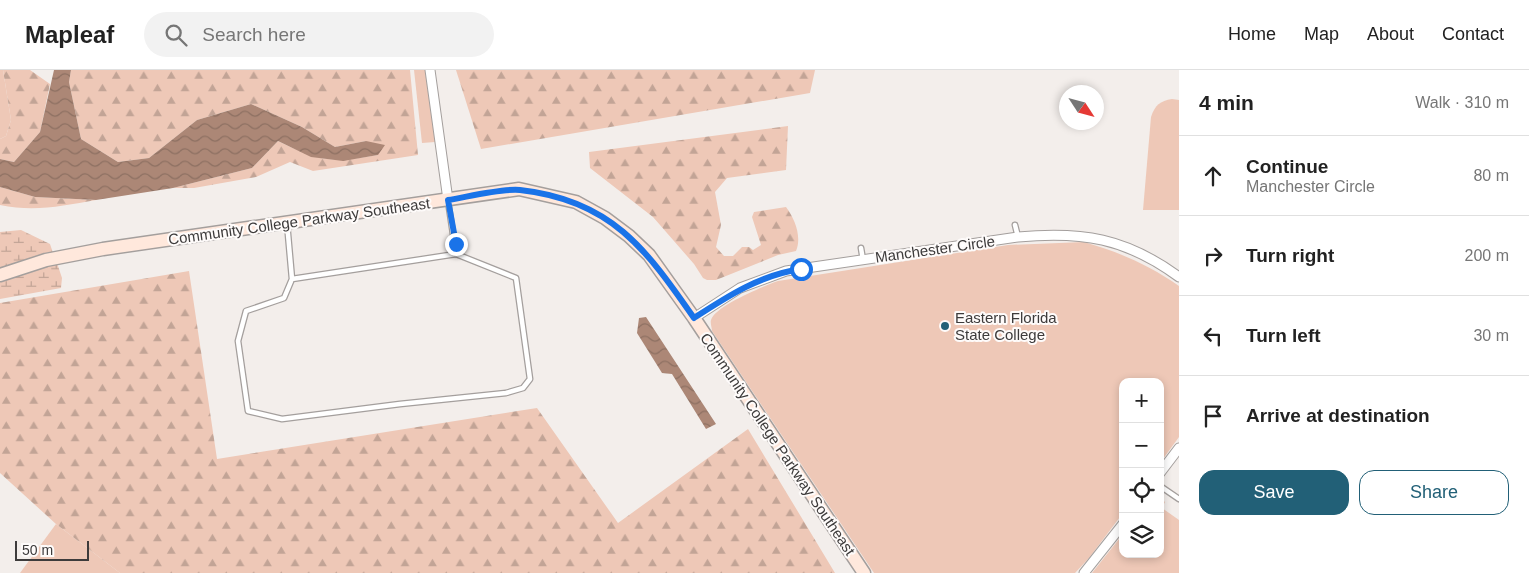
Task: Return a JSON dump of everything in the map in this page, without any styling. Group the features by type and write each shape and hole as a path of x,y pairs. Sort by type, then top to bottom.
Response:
{"street":[{"path":"430,70 448,200"},
{"name":"Community College Parkway Southeast","path":"0,275 46,260 104,249 518,190 576,202 605,218 636,242 649,255 694,318 864,573"},
{"name":"Manchester Circle","path":"694,318 740,288 786,271 1018,237 1056,234 1085,236 1128,248 1164,266 1179,277"},
{"path":"1164,468 1177,453"},
{"path":"1084,573 1119,529"}],"lane":[{"path":"448,200 456,254"},
{"path":"287,223 292,279 284,298 246,311 238,342 248,411 282,419 510,391 523,388 530,379 516,278 456,254 292,279"},
{"path":"1015,225 1018,237"},
{"path":"861,248 863,260"},
{"path":"1164,489 1179,500"}],"green space":[{"path":"0,70 3,70 11,120 6,136 0,139"},
{"path":"3,70 30,70 50,84 40,132 14,162 0,159 0,139 6,136 11,120"},
{"path":"71,70 410,70 418,155 313,171 290,162 256,177 194,188 173,188 252,168 278,141 305,153 327,159 337,160 378,155 366,141 335,147 302,127 251,104 197,120 149,158 118,162 81,139 69,82"},
{"path":"414,70 425,70 435,142 422,143"},
{"path":"456,70 815,70 810,93 481,149"},
{"path":"1172,99 1179,100 1179,210 1143,210 1151,117 1158,104"},
{"path":"788,126 786,170 727,178 715,192 721,225 716,247 724,256 733,256 742,247 749,247 753,250 761,245 752,217 754,212 786,207 797,228 798,246 796,251 778,255 716,280 703,278 694,264 653,217 590,168 589,152"},
{"path":"0,187 35,197 96,200 37,208 13,207 0,205"},
{"path":"21,230 50,244 53,253 0,270 0,232"},
{"path":"1084,242 1133,260 1179,286 1179,437 1164,458 1164,378 1119,378 1119,518 1089,558 1075,573 874,573 712,331 711,321 714,315 730,303 778,281 1008,245"},
{"path":"57,263 62,278 61,288 0,299 0,281"},
{"path":"189,271 217,459 537,408 618,523 748,429 835,573 120,573 56,524 0,473 0,303"},
{"path":"1164,509 1179,520 1179,573 1092,573 1119,539 1119,558 1164,558"},
{"path":"56,524 120,573 20,573"}],"water":[{"path":"54,70 71,70 69,82 81,139 118,162 149,158 197,120 251,104 302,127 335,147 366,141 385,145 378,155 343,161 311,157 278,141 252,168 173,188 96,200 35,197 0,187 0,159 14,162 40,132"},
{"path":"646,317 716,424 706,429 672,374 662,373 637,333 639,318"}],"place":[{"name":"Eastern Florida State College","path":"945,326"}],"route":[{"path":"456,244 448,200 518,190 576,202 605,218 629,236 649,255 694,318 740,288 786,271 801,269"}]}
